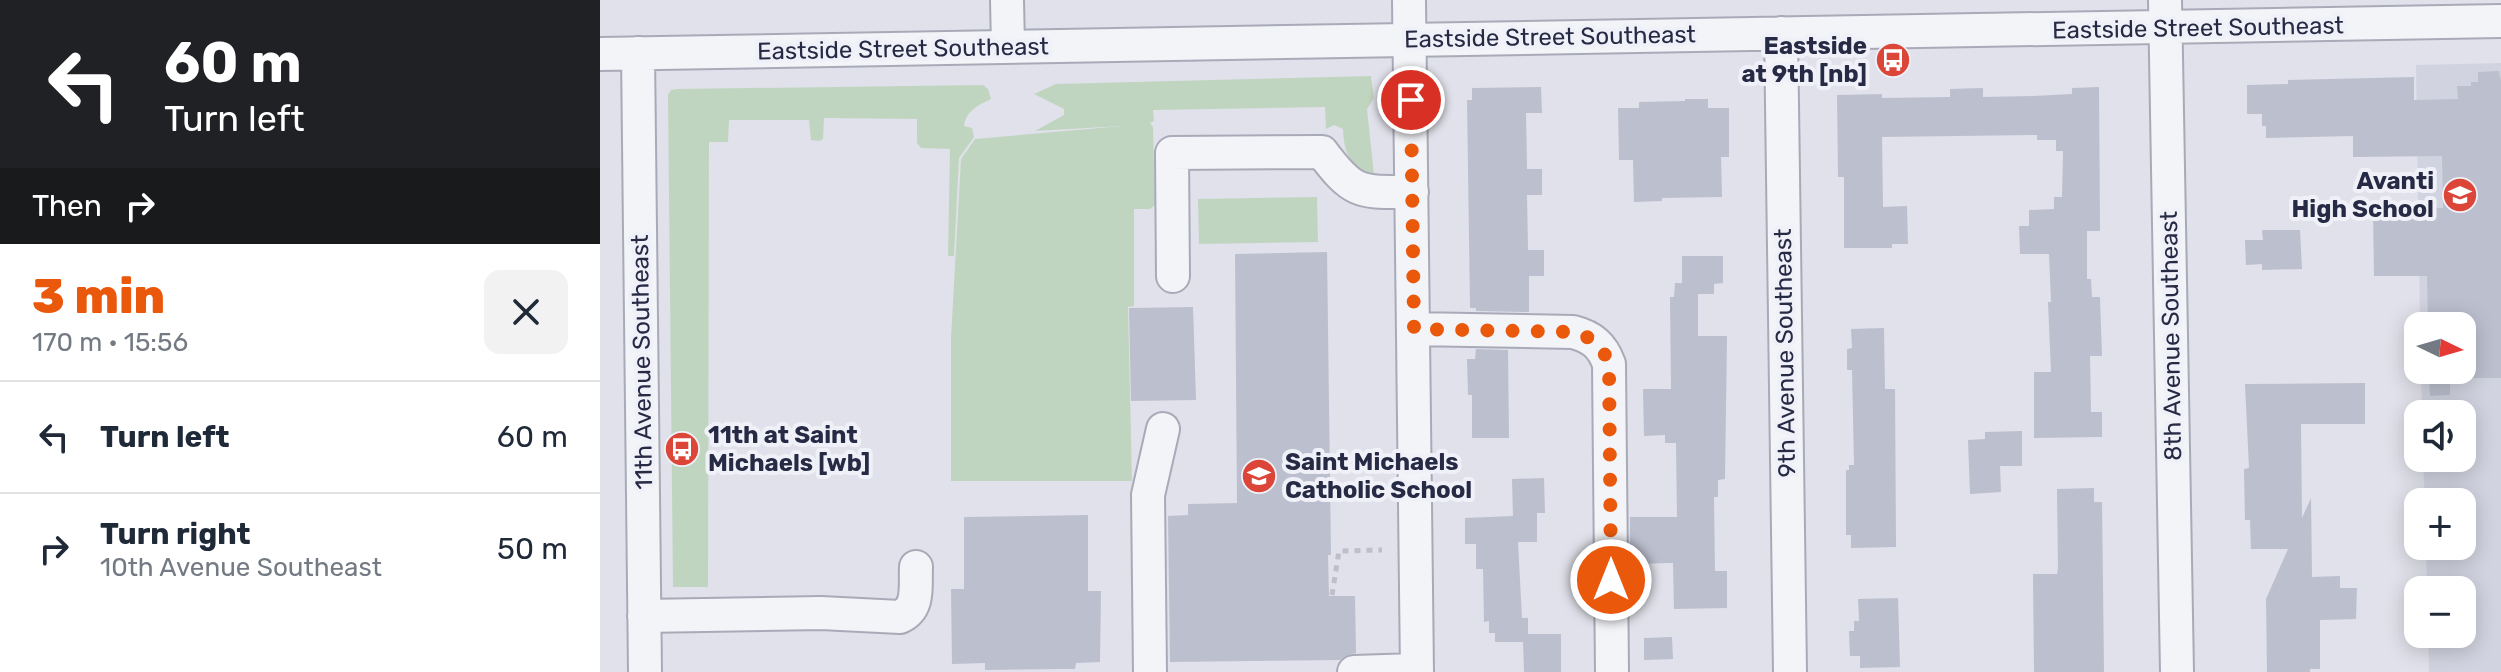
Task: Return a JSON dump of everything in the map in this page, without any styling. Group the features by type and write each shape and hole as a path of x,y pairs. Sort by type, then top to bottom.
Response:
{"street":[{"path":"1007,0 1008,47"},
{"path":"1354,672 1417,671 1409,0"},
{"name":"Eastside Street Southeast","path":"600,54 1781,33 2165,14 2501,21"},
{"name":"8th Avenue Southeast","path":"2165,14 2177,672"},
{"name":"9th Avenue Southeast","path":"1781,33 1790,672"},
{"name":"11th Avenue Southeast","path":"638,53 645,672"},
{"path":"1173,276 1172,153 1322,152 1344,181 1356,189 1367,192 1412,192"},
{"path":"1414,329 1573,332 1596,342 1605,352 1609,364 1612,672"},
{"path":"1150,672 1148,495 1163,429"},
{"path":"644,616 821,613 900,617 909,612 915,600 916,567"}],"path":[{"path":"1332,595 1339,551 1382,550"}],"shaded area":[{"name":"Avanti High School","path":"2501,63 2501,672 2429,672 2428,648 2476,648 2476,576 2427,576 2426,560 2476,560 2476,488 2424,488 2424,472 2476,472 2476,400 2422,400 2421,384 2476,384 2476,312 2420,312 2416,65"}],"green space":[{"path":"1371,76 1374,98 1367,109 1374,175 1353,163 1345,145 1343,129 1334,125 1326,129 1325,107 1153,110 1154,121 1150,123 1153,127 1155,205 1150,209 1134,209 1134,306 1128,307 1132,481 951,481 951,338 961,159 975,139 1122,126 1035,131 1064,115 1064,109 1034,94 1056,84"},
{"path":"983,85 991,99 970,112 964,126 972,128 974,137 959,158 954,256 948,256 950,149 921,148 917,143 917,119 824,118 823,139 819,141 811,140 809,120 729,120 728,142 709,142 708,587 673,587 668,95 671,90"},
{"path":"1317,197 1318,242 1199,244 1198,199"}],"building":[{"path":"2499,71 2501,81 2501,378 2476,378 2476,312 2428,312 2427,276 2374,276 2373,208 2443,208 2442,156 2353,157 2353,136 2266,138 2262,114 2247,114 2247,85 2288,84 2288,80 2414,77 2414,100 2458,99 2457,86 2471,86 2471,82 2478,82 2478,72"},
{"path":"1541,87 1542,113 1526,113 1527,169 1542,169 1542,195 1527,195 1528,250 1544,250 1544,276 1529,276 1529,312 1476,311 1476,308 1470,308 1467,100 1472,100 1472,88"},
{"path":"2099,87 2100,231 2087,231 2087,279 2091,279 2092,297 2100,297 2102,356 2090,356 2091,412 2102,412 2102,437 2034,438 2034,372 2051,372 2049,254 2020,254 2019,226 2029,226 2029,210 2054,209 2054,197 2062,197 2063,151 2056,151 2056,140 2037,140 2037,135 1882,137 1883,207 1907,206 1908,244 1892,244 1892,248 1844,248 1844,177 1838,177 1837,95 1950,97 1950,89 1983,88 1983,97 2033,96 2072,94 2072,88"},
{"path":"1708,99 1708,108 1729,108 1729,157 1721,157 1722,197 1662,198 1662,201 1634,202 1633,160 1619,160 1618,108 1639,108 1639,102"},
{"path":"2262,230 2300,230 2302,269 2262,270 2262,264 2246,265 2245,240 2263,240"},
{"name":"Saint Michaels Catholic School","path":"1327,252 1329,596 1355,596 1356,653 1340,660 1170,662 1168,516 1188,515 1188,504 1237,503 1235,254"},
{"path":"1682,256 1723,256 1723,283 1714,284 1714,294 1698,294 1698,336 1727,336 1725,479 1718,480 1718,497 1714,497 1715,571 1727,571 1727,608 1674,609 1673,563 1630,564 1630,517 1677,517 1676,443 1665,443 1665,435 1644,436 1643,389 1671,389 1670,297 1674,297 1675,283 1682,283"},
{"path":"1193,307 1196,400 1131,401 1129,308"},
{"path":"1884,328 1885,389 1895,389 1896,547 1851,548 1851,535 1846,535 1846,470 1849,470 1849,465 1854,465 1852,370 1847,370 1847,349 1852,348 1851,329"},
{"path":"1476,349 1508,350 1509,438 1472,438 1472,395 1468,395 1467,359 1475,359"},
{"path":"2365,383 2365,424 2301,424 2302,518 2311,498 2312,577 2340,576 2340,588 2357,588 2356,619 2320,620 2320,669 2310,669 2310,672 2267,672 2266,599 2288,549 2251,549 2250,520 2245,520 2244,469 2249,468 2245,384"},
{"path":"2430,384 2450,384 2450,395 2430,396"},
{"path":"2022,431 2022,466 2000,466 2001,492 1970,494 1968,440 1985,439 1985,432"},
{"path":"1544,478 1545,513 1537,513 1537,542 1518,542 1522,618 1528,618 1528,634 1561,634 1561,672 1524,672 1523,642 1495,642 1495,633 1489,633 1489,621 1484,622 1483,569 1476,569 1476,544 1465,544 1465,518 1513,516 1512,479"},
{"path":"2094,488 2094,502 2102,502 2104,672 2034,672 2033,574 2057,574 2057,489"},
{"path":"1088,515 1088,591 1101,591 1100,662 1076,663 1075,669 985,670 985,663 952,664 951,589 964,589 964,517"},
{"path":"1898,598 1900,667 1860,668 1860,656 1850,656 1849,631 1854,631 1854,621 1859,621 1858,599"},
{"path":"1672,637 1673,659 1644,660 1644,638"}],"place":[{"name":"Eastside at 9th [nb]","path":"1893,60"},
{"name":"Avanti High School","path":"2460,195"},
{"name":"11th at Saint Michaels [wb]","path":"682,449"},
{"name":"Saint Michaels Catholic School","path":"1259,476"}],"route":[{"path":"1411,100 1414,329 1573,332 1586,335 1605,352 1609,364 1611,580"}]}
